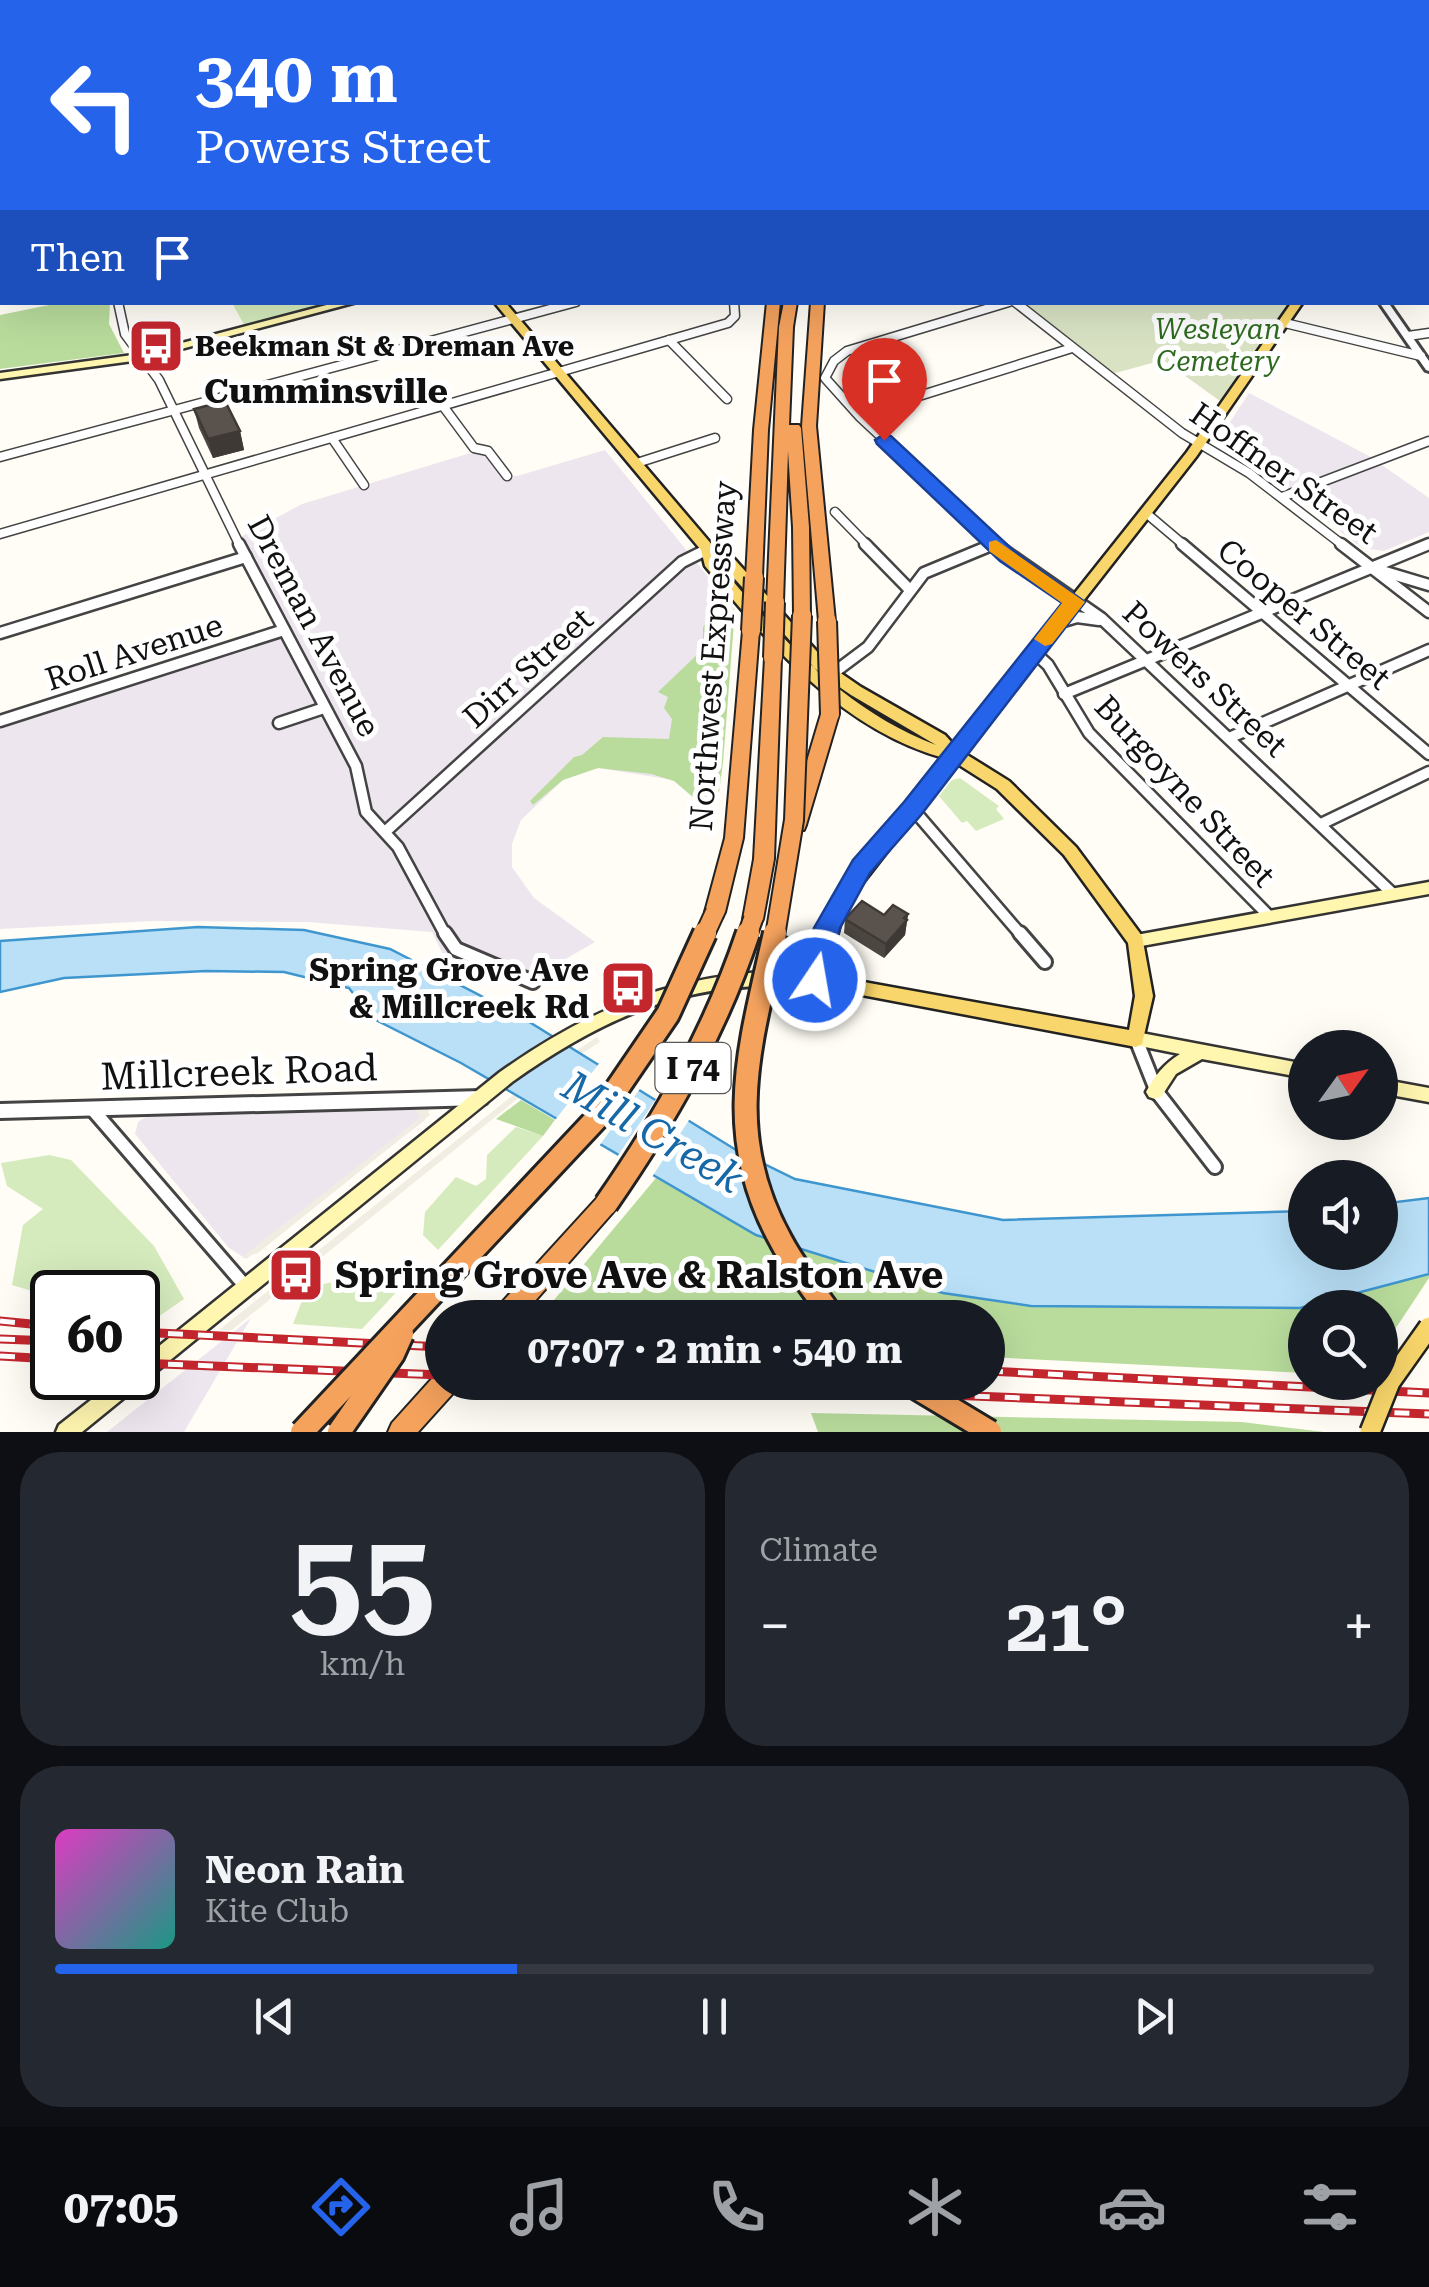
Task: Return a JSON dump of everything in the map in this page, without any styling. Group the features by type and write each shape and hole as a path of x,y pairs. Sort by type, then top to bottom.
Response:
{"highway":[{"path":"760,305 761,430"},
{"name":"Northwest Expressway","path":"406,1324 596,1118 668,1014 715,912 734,838 751,630 761,430 774,305"},
{"name":"Northwest Expressway","path":"519,1300 606,1204 680,1094 731,986 753,919 764,859 786,328 790,305"},
{"path":"753,919 775,890 828,731 830,714 827,621 809,426 818,305"},
{"path":"784,378 792,410 798,471 802,588 794,820 778,921 750,1044 744,1112 746,1148 755,1184 781,1242 820,1300"},
{"path":"802,588 814,477"},
{"path":"302,1432 406,1324"},
{"path":"338,1432 393,1354 406,1324"},
{"path":"401,1432 430,1400"},
{"path":"937,1400 990,1432"}],"main road":[{"path":"0,376 140,356 340,305"},
{"path":"502,305 708,548 724,556 825,679 930,750 953,754 1003,786 1098,884 1136,941 1144,996 1136,1039"},
{"path":"815,980 827,928 848,887 1146,513 1296,305"},
{"path":"1136,941 1429,888"},
{"path":"160,1357 540,1051 611,1014 676,992 735,980 815,980 1288,1068"},
{"path":"1155,1092 1170,1069 1201,1051"},
{"path":"1398,1089 1429,1095"},
{"path":"1370,1432 1390,1382 1429,1326"},
{"path":"66,1432 106,1400"}],"street":[{"name":"Dreman Avenue","path":"118,305 118,318 159,380 204,475 356,766 366,812 386,830 456,949 533,982"},
{"path":"0,457 565,305"},
{"path":"0,534 733,321 734,305"},
{"name":"Powers Street","path":"1002,305 847,352 829,368 828,383 994,544 1108,625 1391,892"},
{"name":"Hoffner Street","path":"1016,305 1182,433 1282,497 1429,612"},
{"path":"1385,305 1429,368"},
{"path":"1286,323 1420,356"},
{"path":"1408,336 1429,333"},
{"path":"670,340 726,399"},
{"path":"903,401 1072,348"},
{"path":"443,406 474,448 488,450 506,476"},
{"path":"332,438 364,486"},
{"path":"637,463 715,438"},
{"path":"1282,497 1429,441"},
{"path":"835,512 910,590"},
{"name":"Cooper Street","path":"1146,513 1429,754"},
{"path":"825,679 868,647 910,590 933,567 994,544"},
{"path":"1064,694 1429,544"},
{"name":"Dirr Street","path":"386,830 682,562 708,548"},
{"path":"0,632 246,557"},
{"path":"1372,567 1429,585"},
{"path":"1056,624 1086,617 1108,625"},
{"name":"Roll Avenue","path":"0,721 284,630"},
{"path":"1229,738 1429,650"},
{"name":"Burgoyne Street","path":"1034,652 1048,664 1088,733 1268,915"},
{"path":"279,723 324,708"},
{"path":"1320,824 1429,772"},
{"path":"912,808 1046,962"},
{"path":"1136,1039 1155,1092 1215,1168"},
{"name":"Millcreek Road","path":"0,1111 481,1098"},
{"path":"93,1110 246,1287"}],"shaded area":[{"path":"1249,393 1369,456 1429,498 1429,532 1384,551 1362,548 1219,439"},
{"path":"605,450 736,611 667,779 598,768 563,780 521,820 512,844 512,867 534,898 595,942 543,972 535,988 449,967 432,932 307,922 154,921 0,929 0,721 284,630 237,539 302,504 467,454 488,451 506,476 517,476"},
{"path":"597,1037 600,1042 542,1079 232,1330 219,1330 533,1079"},
{"path":"411,1105 425,1106 430,1115 258,1253 241,1258 421,1117"},
{"path":"421,1105 429,1110 425,1120 246,1259 229,1248 135,1134 138,1122 149,1115"},
{"path":"251,1318 184,1432 107,1432 147,1400 160,1400 160,1390"}],"green space":[{"path":"49,305 110,305 109,324 124,353 0,369 0,315"},
{"path":"233,305 334,305 247,330"},
{"name":"Wesleyan Cemetery","path":"1018,305 1297,305 1227,406 1163,360 1108,375"},
{"path":"721,609 735,609 718,800 708,810 674,781 651,774 598,768 563,780 533,805 530,801 574,757 603,737 669,739 672,719 664,708 668,697 658,692 703,649 703,627"},
{"path":"960,778 999,806 996,809 1004,819 976,831 967,821 962,823 939,796 952,780"},
{"path":"521,1100 555,1120 543,1136 496,1119"},
{"path":"516,1127 543,1136 438,1250 423,1235 425,1212 456,1177 476,1186 486,1179 487,1155"},
{"path":"49,1155 71,1160 154,1246 184,1299 160,1316 160,1270 30,1270 30,1290 12,1285 23,1225 43,1209 7,1186 1,1163"},
{"path":"656,1178 756,1235 943,1293 990,1300 554,1300"},
{"path":"1429,1274 1398,1325 1398,1290 1368,1290"},
{"path":"333,1282 403,1285 362,1329 293,1324 307,1288"},
{"path":"1005,1302 1031,1306 1288,1308 1288,1372 1005,1358"},
{"path":"811,1413 1242,1422 1324,1432 818,1432"}],"water":[{"name":"Mill Creek","path":"198,927 304,930 390,949 518,1015 736,1150 795,1179 1003,1220 1288,1212 1288,1270 1398,1270 1398,1202 1429,1198 1429,1274 1368,1290 1288,1290 1288,1308 1031,1306 943,1293 756,1235 461,1063 372,1018 349,988 284,972 206,971 64,978 0,992 0,941"}],"pier":[{"path":"601,1061 642,1086 597,1149 552,1124"},
{"path":"658,1096 691,1117 650,1180 615,1160"}],"building":[{"path":"225,401 240,431 208,439 194,409"},
{"path":"862,901 884,915 893,905 908,914 886,944 845,919"}],"railway":[{"path":"0,1321 30,1324"},
{"path":"160,1333 425,1346"},
{"path":"0,1339 30,1340"},
{"path":"0,1356 30,1358"},
{"path":"160,1364 425,1374"},
{"path":"1005,1372 1429,1393"},
{"path":"1005,1397 1429,1414"}],"slow traffic":[{"path":"996,546 1074,602 1045,639"}],"place":[{"name":"Beekman St & Dreman Ave","path":"156,346"},
{"name":"Spring Grove Ave & Millcreek Rd","path":"628,988"},
{"name":"Spring Grove Ave & Ralston Ave","path":"296,1275"}],"district":[{"name":"Cumminsville","path":"326,391"}],"route":[{"path":"815,980 827,928 862,866 1074,602 1008,556 884,440"}]}
